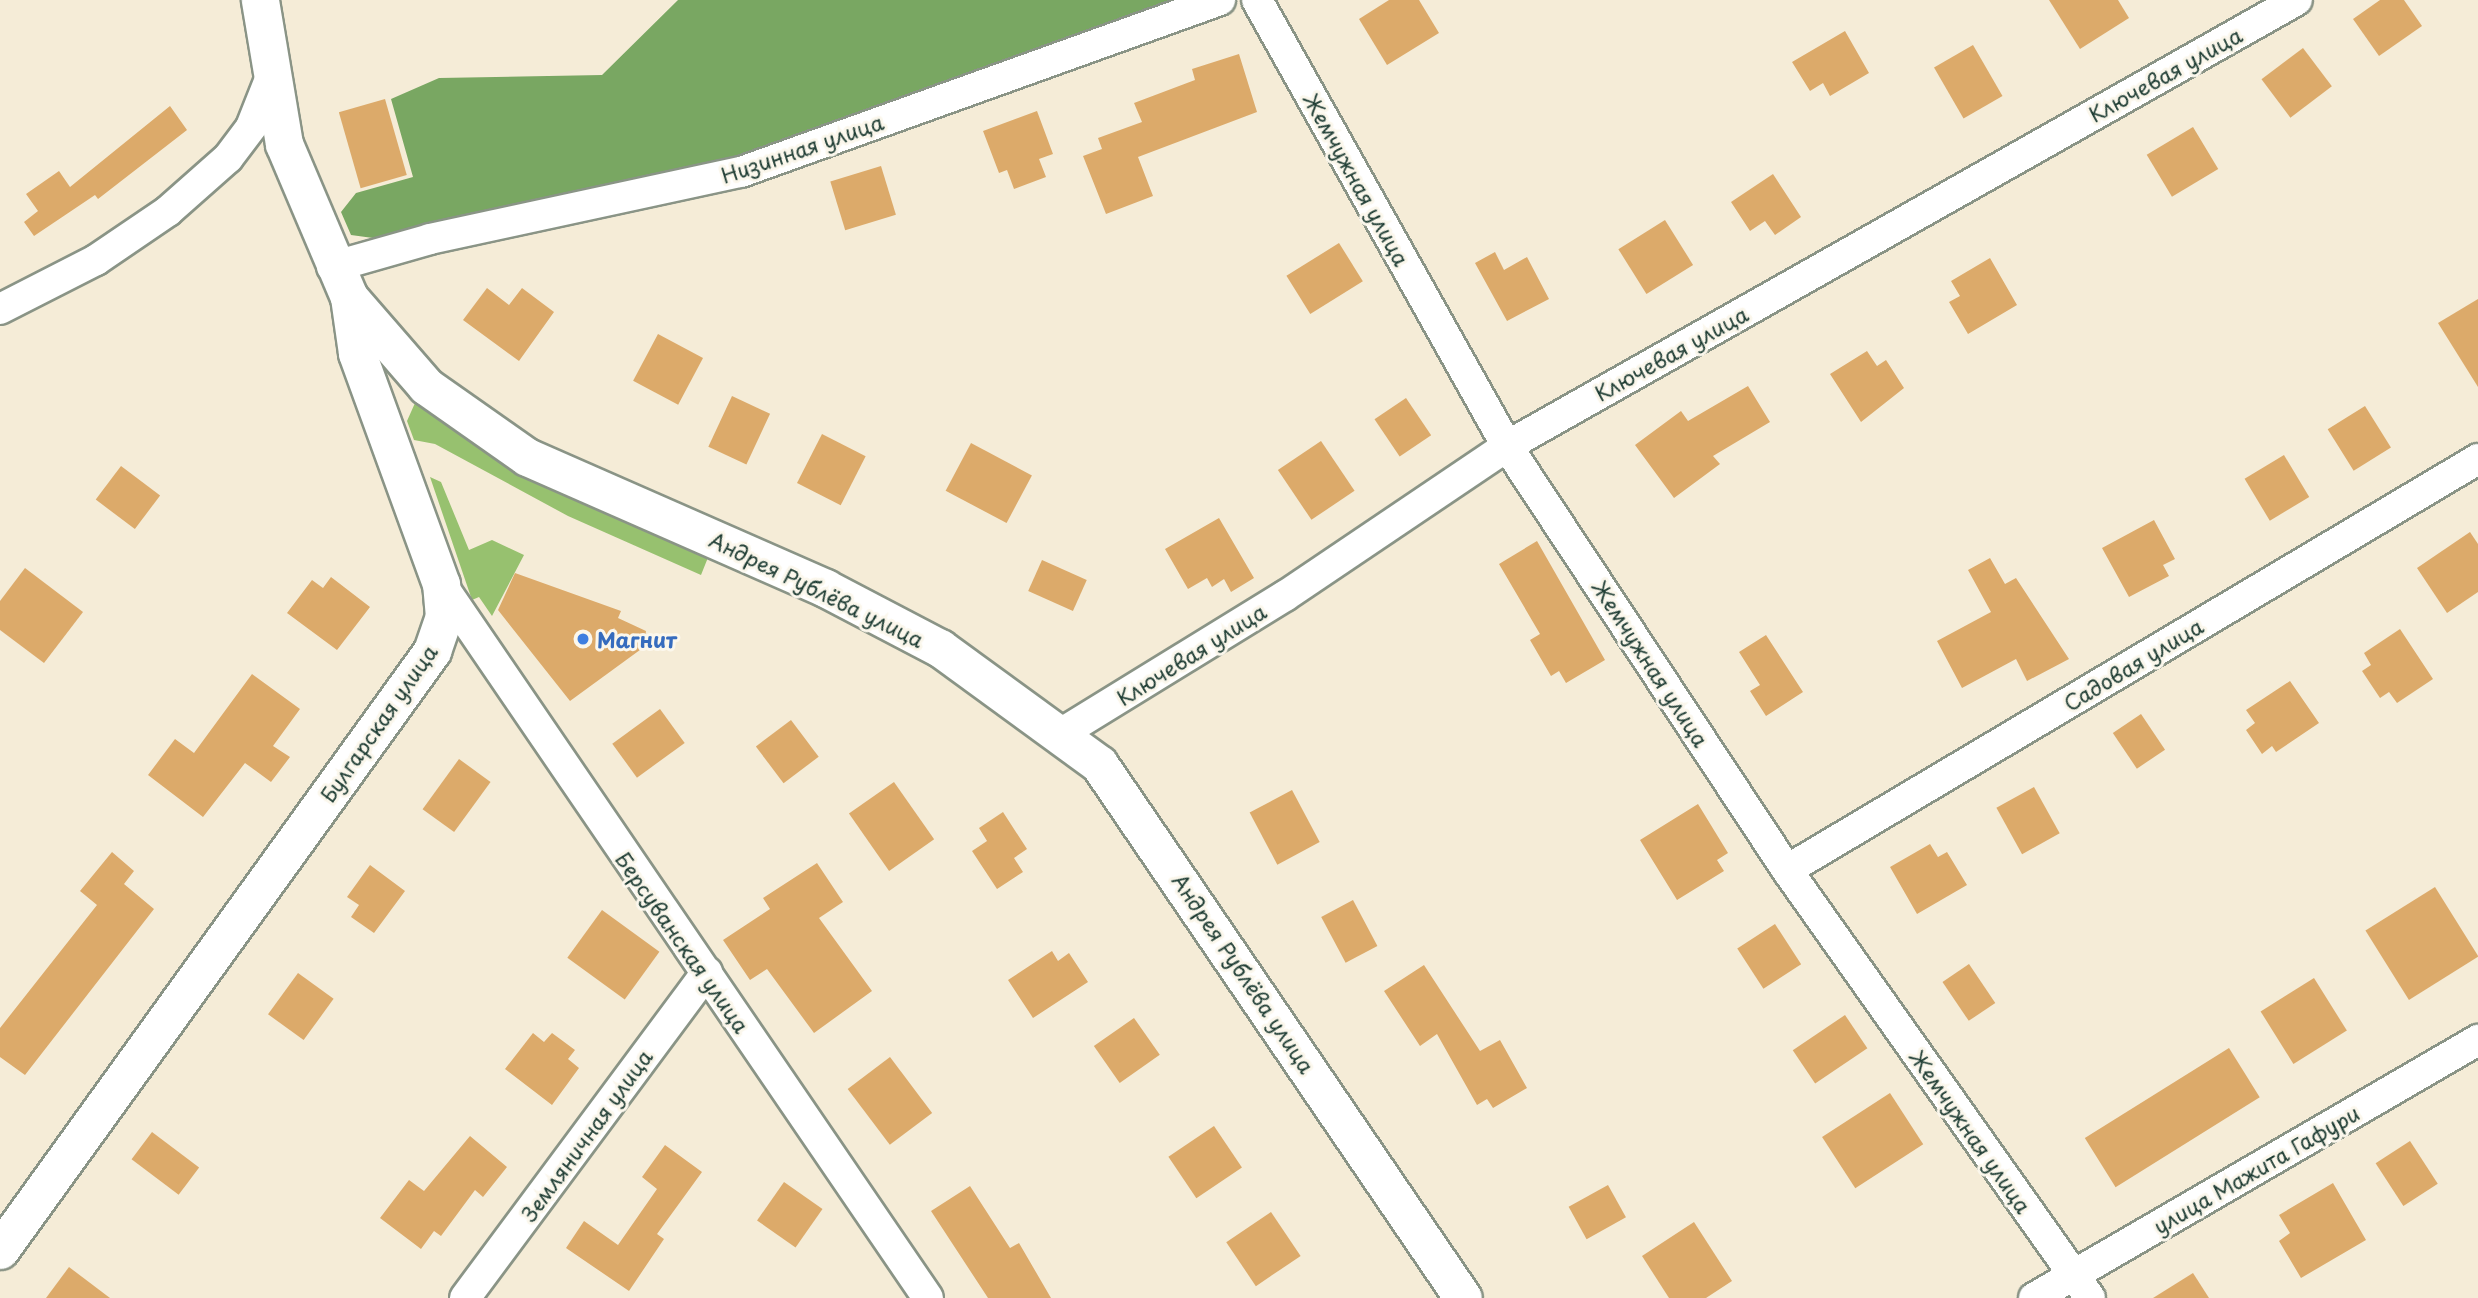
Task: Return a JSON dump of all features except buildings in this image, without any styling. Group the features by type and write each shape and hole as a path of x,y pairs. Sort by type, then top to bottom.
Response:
{"street":[{"name":"Булгарская улица","path":"0,1250 432,651 444,617 441,584 357,353 340,282 284,144 270,79 260,0"},
{"name":"Низинная улица","path":"340,282 430,239 741,172 1220,0"},
{"name":"Жемчужная улица","path":"1257,0 1507,446 1787,870 2081,1286"},
{"name":"Ключевая улица","path":"1062,733 1285,596 1507,446 2297,0"},
{"path":"0,309 96,260 168,211 228,159 251,127 270,79"},
{"name":"Андрея Рублёва улица","path":"340,282 426,386 527,457 825,588 940,648 1062,733 1099,764 1154,836 1463,1298"},
{"name":"Садовая улица","path":"1787,870 2478,459"},
{"name":"Берсуванская улица","path":"441,584 928,1298"},
{"name":"Земляничная улица","path":"465,1298 706,972"},
{"name":"улица Мажита Гафури","path":"2034,1298 2081,1286 2478,1040"}],"green space":[{"path":"678,0 1175,0 812,139 373,238 351,235 341,212 356,193 413,177 391,99 439,78 602,75"},
{"path":"415,403 549,486 709,555 701,575 568,516 435,444 414,440 407,421"},
{"path":"430,477 441,482 469,550 492,540 524,555 492,616 479,597 472,600"}],"place":[{"name":"Магнит","path":"583,639"}]}
